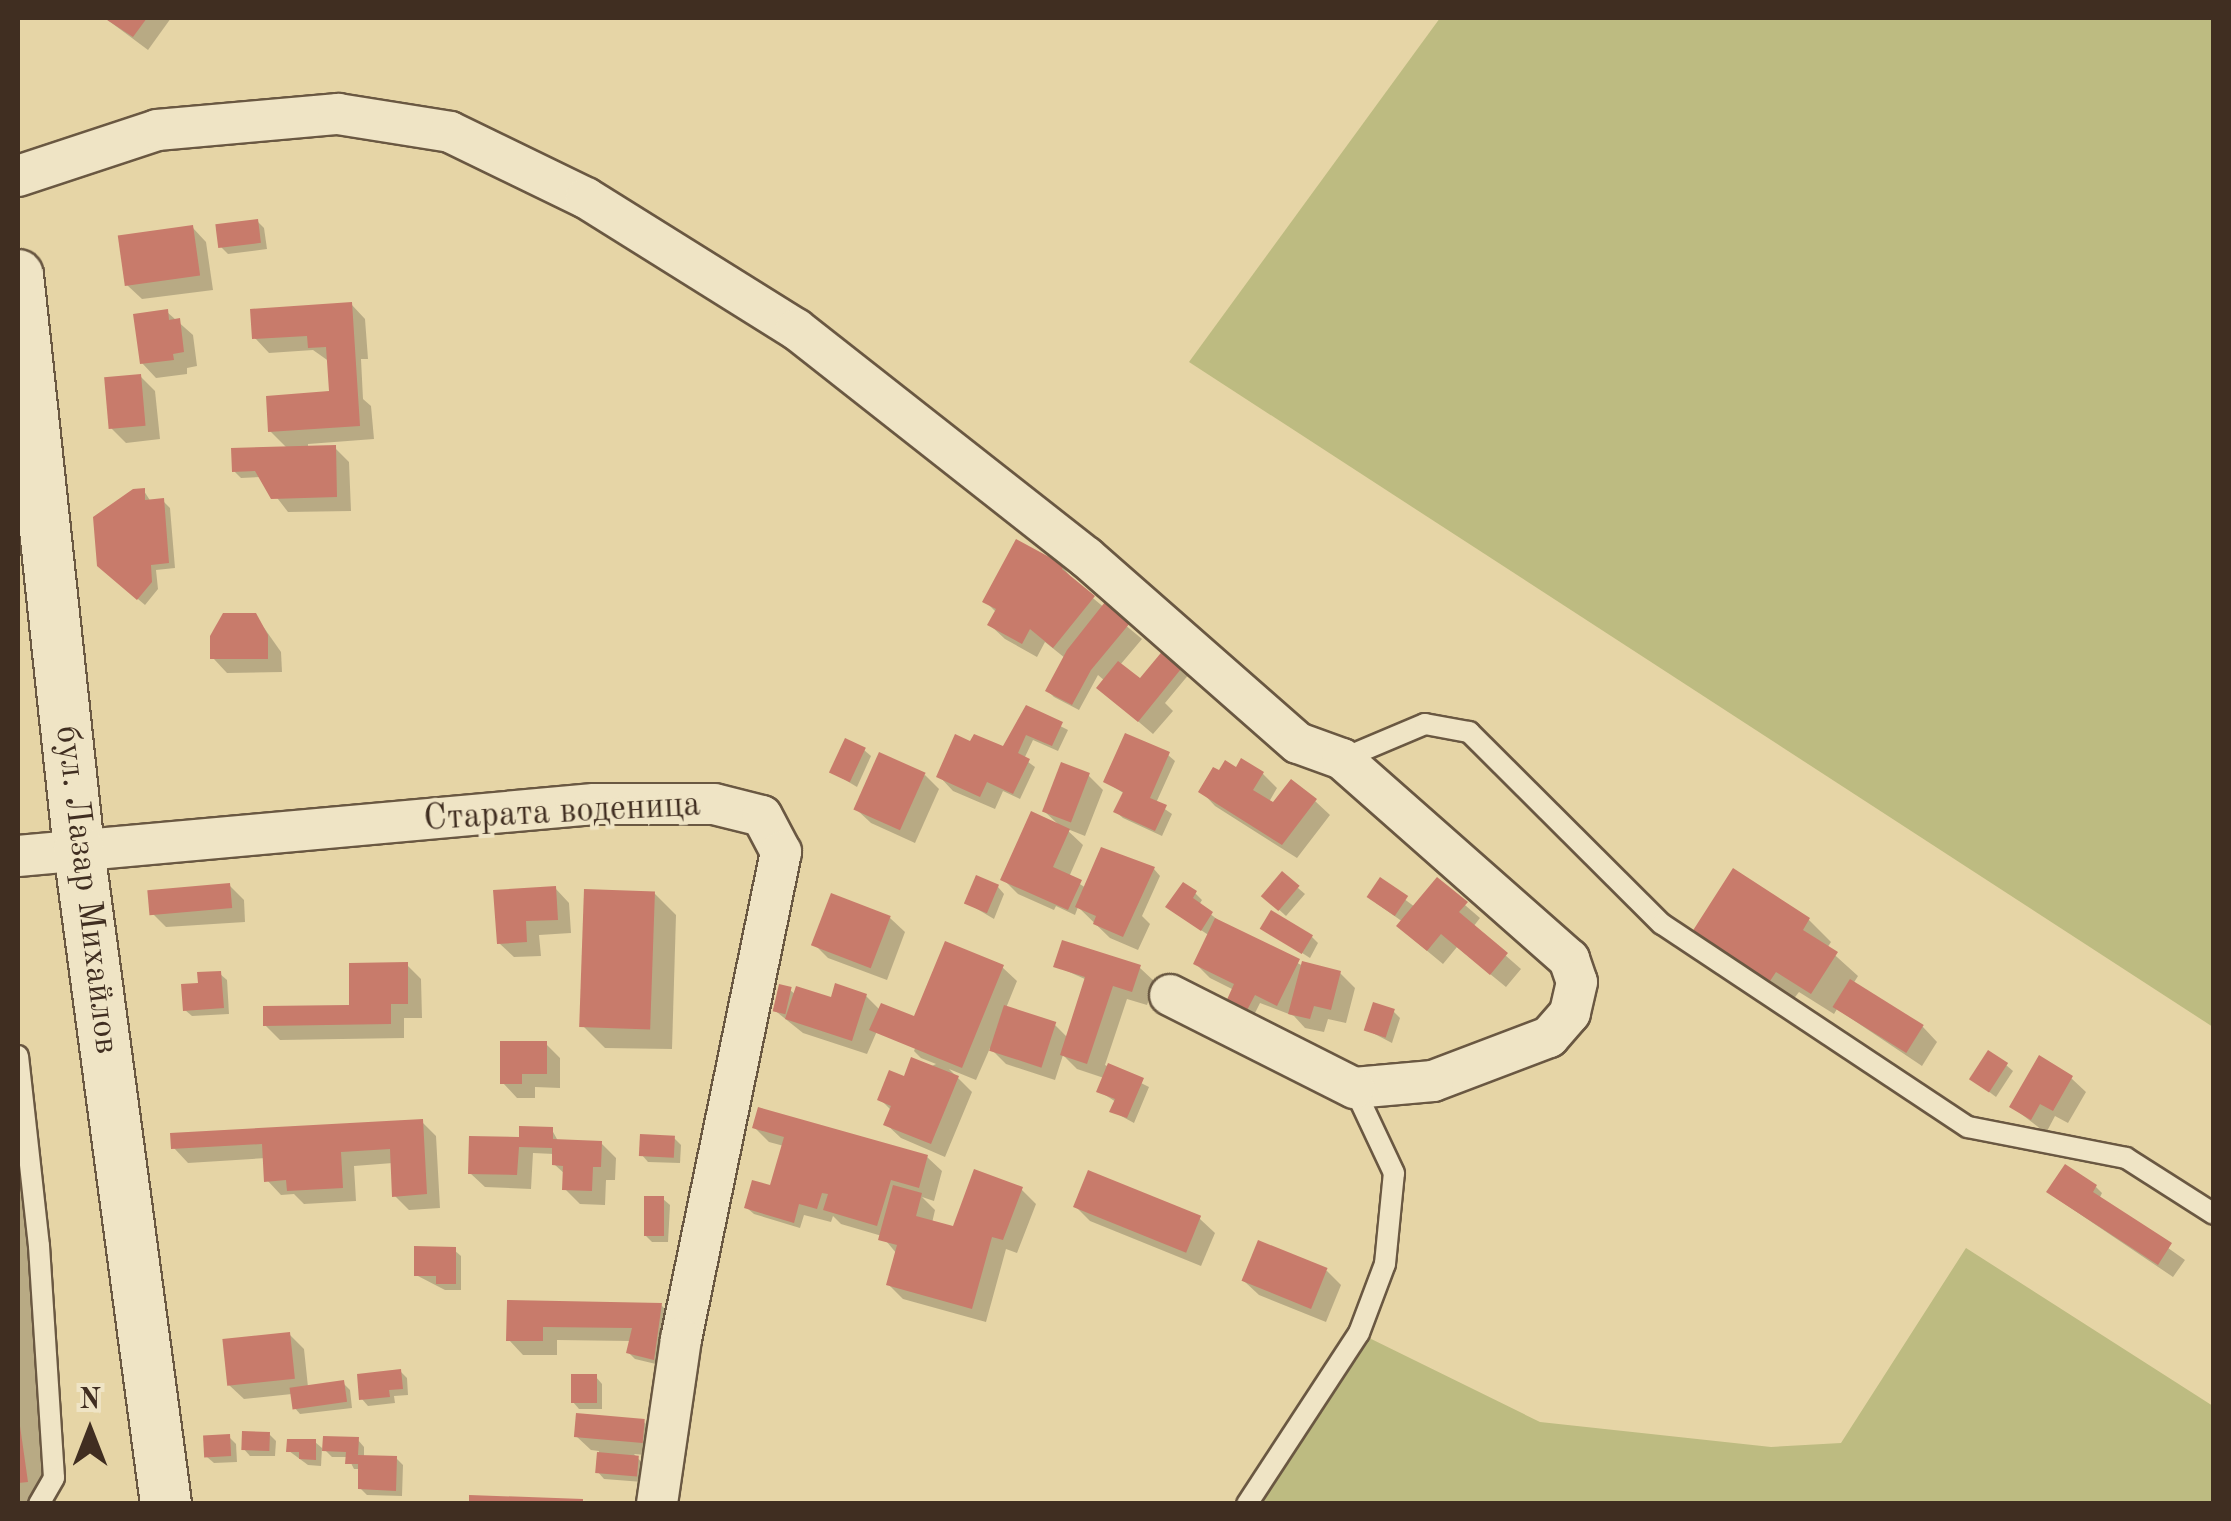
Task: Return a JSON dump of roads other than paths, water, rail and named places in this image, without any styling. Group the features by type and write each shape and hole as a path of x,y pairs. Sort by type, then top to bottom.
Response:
{"street":[{"path":"18,176 157,130 338,114 450,132 586,198 796,330 1086,556 1298,743 1342,759 1569,959 1576,982 1570,1013 1550,1037 1434,1081 1354,1088 1170,995"},
{"name":"бул. Лазар Михайлов","path":"18,275 79,850 166,1504"},
{"name":"Старата воденица","path":"18,856 594,804 714,804 762,816 781,852 681,1339 656,1504"}],"lane":[{"path":"1342,759 1425,724 1469,732 1662,924 1968,1127 2126,1158 2214,1214"},
{"path":"18,1056 38,1246 54,1478 38,1504"},
{"path":"1248,1504 1360,1333 1385,1264 1394,1173 1354,1088"}]}
